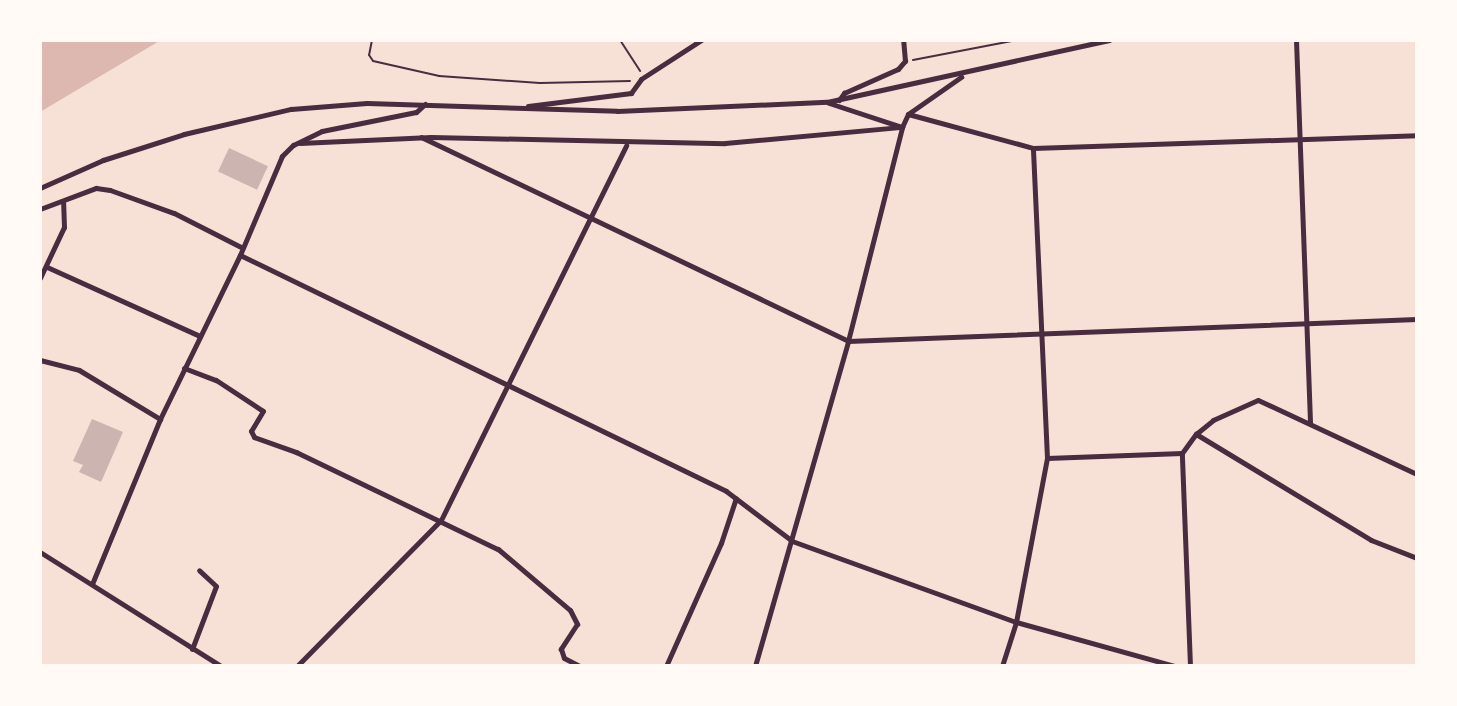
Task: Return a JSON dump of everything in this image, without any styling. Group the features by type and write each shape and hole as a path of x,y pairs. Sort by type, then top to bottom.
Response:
{"street":[{"path":"522,108 631,93 641,79 701,40"},
{"path":"839,100 844,93 898,69 905,61 903,40"},
{"path":"40,188 103,160 184,134 291,109 425,104 617,111 827,102 964,75 1109,40"},
{"path":"1296,40 1310,423"},
{"path":"755,666 848,341 902,127 908,114 964,75"},
{"path":"827,102 902,127"},
{"path":"92,584 160,419 240,255 241,247 282,156 296,143 322,131 416,111 425,104"},
{"path":"908,114 1033,148 1417,135"},
{"path":"296,143 421,137 626,145 725,143 902,127"},
{"path":"421,137 590,222 848,341 1417,319"},
{"path":"297,666 441,520 626,145"},
{"path":"1002,666 1016,622 1047,458 1033,148"},
{"path":"40,209 63,204 96,188 110,190 174,213 241,247"},
{"path":"40,278 64,227 63,204"},
{"path":"240,255 736,498 792,541 1016,622 1175,666"},
{"path":"47,267 200,336"},
{"path":"40,360 79,370 160,419"},
{"path":"184,368 216,380 263,411 251,431 254,437 498,548 570,610 577,624 561,649 564,657 580,666"},
{"path":"1190,666 1182,453 1196,434 1213,420 1258,400 1417,474"},
{"path":"1196,434 1371,540 1417,558"},
{"path":"1047,458 1182,453"},
{"path":"666,666 721,543 736,498"},
{"path":"40,552 221,666"},
{"path":"192,649 216,586 199,570"}],"path":[{"path":"372,40 369,55 373,61 439,76 540,83 641,79 620,40"},
{"path":"905,61 1017,40"}],"shaded area":[{"path":"40,40 161,40 40,112"}],"building":[{"path":"229,148 268,166 257,190 218,172"},
{"path":"92,419 123,432 101,482 79,472 83,465 73,461"}]}
